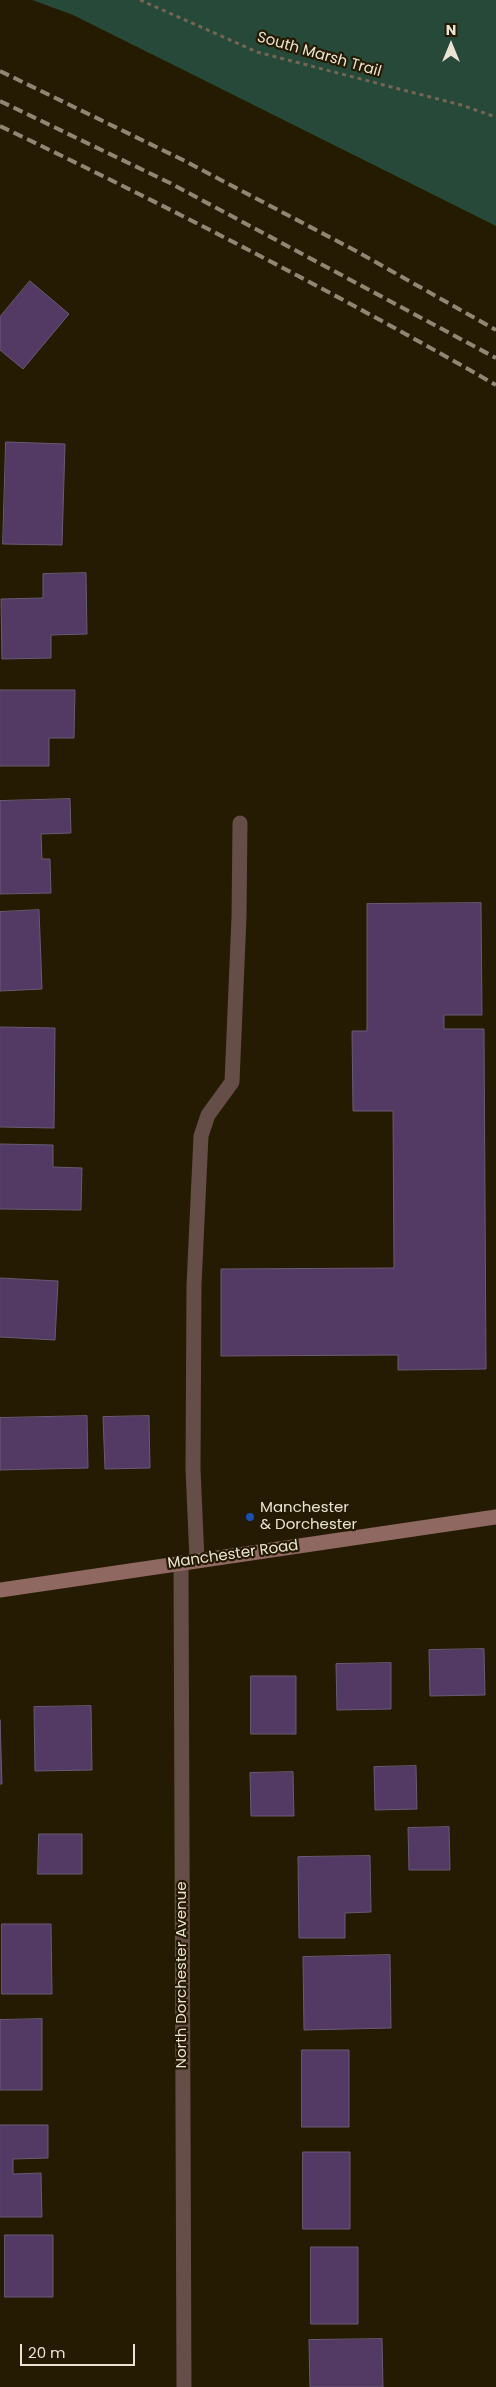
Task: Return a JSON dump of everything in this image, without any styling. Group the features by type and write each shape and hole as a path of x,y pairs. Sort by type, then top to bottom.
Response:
{"street":[{"path":"196,1560 193,1469 194,1285 201,1136 208,1115 232,1082 239,917 240,823"},
{"name":"Manchester Road","path":"0,1590 496,1517"},
{"name":"North Dorchester Avenue","path":"181,1563 184,2387"}],"path":[{"name":"South Marsh Trail","path":"140,0 257,52 496,117"}],"green space":[{"path":"32,0 496,0 496,226 73,15"}],"building":[{"path":"30,281 69,314 23,369 0,350 0,317"},
{"path":"6,442 65,444 62,545 3,544"},
{"path":"86,573 87,634 51,635 51,658 2,659 1,599 43,598 43,574"},
{"path":"0,690 75,690 74,738 49,738 49,766 0,766"},
{"path":"70,799 71,833 41,834 42,859 50,859 51,893 0,894 0,801"},
{"path":"481,903 482,1015 444,1015 444,1029 484,1029 486,1369 398,1370 398,1355 221,1356 221,1269 394,1268 393,1111 353,1111 352,1031 367,1031 367,904"},
{"path":"39,910 42,989 0,991 0,912"},
{"path":"0,1027 55,1028 54,1128 0,1127"},
{"path":"0,1144 53,1145 53,1167 82,1168 81,1210 0,1209"},
{"path":"0,1278 58,1281 55,1340 0,1337"},
{"path":"87,1416 88,1468 0,1470 0,1418"},
{"path":"149,1416 150,1468 105,1469 103,1417"},
{"path":"484,1649 485,1695 430,1696 429,1650"},
{"path":"391,1663 391,1709 337,1710 336,1664"},
{"path":"251,1676 296,1676 296,1734 251,1734"},
{"path":"91,1706 92,1770 35,1771 34,1707"},
{"path":"0,1720 2,1784 0,1784"},
{"path":"416,1766 417,1809 375,1810 374,1767"},
{"path":"293,1772 294,1816 251,1816 250,1773"},
{"path":"449,1827 450,1870 409,1870 408,1828"},
{"path":"39,1834 82,1834 82,1874 38,1874"},
{"path":"370,1856 371,1912 345,1913 345,1938 299,1938 298,1857"},
{"path":"2,1924 51,1924 52,1994 2,1994"},
{"path":"390,1955 391,2028 304,2030 303,1957"},
{"path":"42,2019 42,2090 0,2090 0,2020"},
{"path":"302,2050 349,2050 349,2127 302,2127"},
{"path":"0,2125 48,2125 48,2158 13,2159 13,2174 41,2173 42,2217 0,2217"},
{"path":"303,2152 350,2152 350,2229 303,2229"},
{"path":"5,2235 53,2235 53,2297 5,2297"},
{"path":"311,2247 358,2247 358,2324 311,2324"},
{"path":"382,2339 383,2387 310,2387 309,2340"}],"railway":[{"path":"0,71 183,160 356,251 496,330"},
{"path":"0,101 170,183 496,358"},
{"path":"0,126 251,251 496,385"}],"place":[{"name":"Manchester & Dorchester","path":"250,1517"}]}
